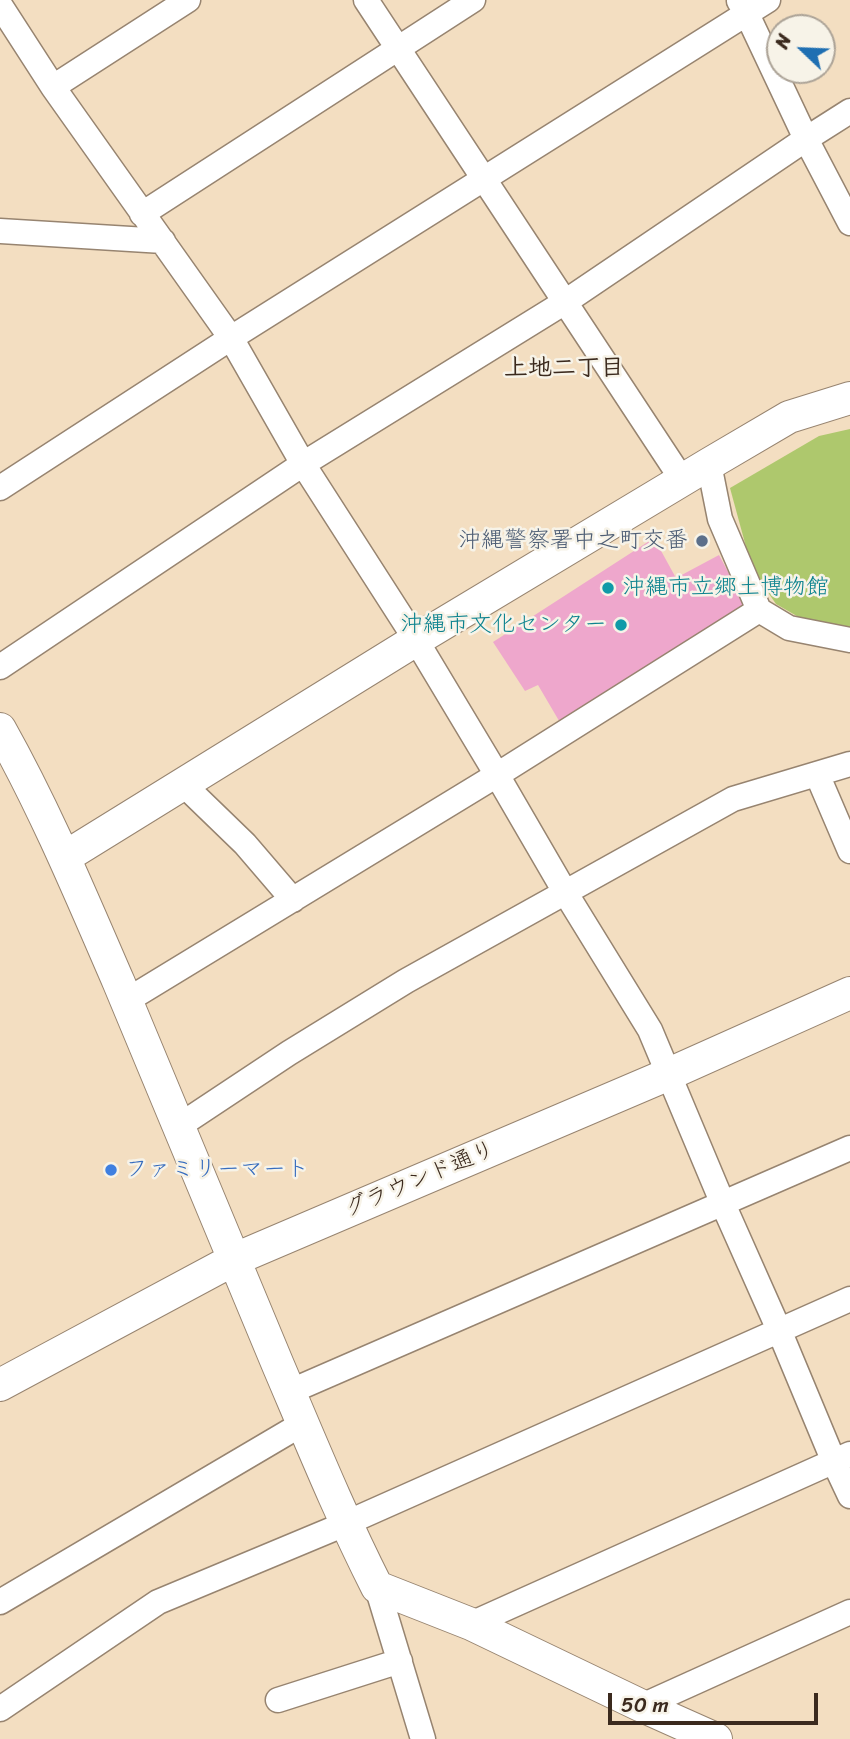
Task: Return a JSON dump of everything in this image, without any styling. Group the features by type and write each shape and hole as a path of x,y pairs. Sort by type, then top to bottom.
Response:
{"street":[{"path":"53,87 188,0"},
{"path":"366,0 683,481"},
{"path":"142,214 473,0"},
{"path":"0,488 483,179 743,7 768,0"},
{"path":"0,5 53,87 231,338 303,464 416,640 650,1030 779,1330 842,1458 850,1496"},
{"path":"743,7 806,139 850,223"},
{"path":"0,667 303,464 565,302 850,111"},
{"path":"0,232 163,241"},
{"path":"65,857 416,640 789,417 850,398"},
{"path":"709,464 720,519 759,610 789,628 850,640"},
{"path":"126,1001 498,775 759,610"},
{"path":"0,729 65,857 302,1424 345,1523 377,1587 423,1739"},
{"path":"179,1126 289,1053 406,981 733,799 850,764"},
{"path":"817,774 850,851"},
{"path":"183,784 245,844 293,900"},
{"name":"グラウンド通り","path":"0,1385 233,1260 850,993"},
{"path":"289,1392 850,1148"},
{"path":"0,1710 158,1602 345,1523 850,1299"},
{"path":"0,1602 302,1424"},
{"path":"471,1624 842,1458"},
{"path":"377,1587 471,1624 716,1739"},
{"path":"642,1706 850,1612"},
{"path":"278,1700 400,1661"}],"green space":[{"path":"850,429 850,629 802,619 776,604 752,569 730,488 819,436"}],"building":[{"name":"沖縄市文化センター","path":"654,538 676,578 719,555 748,609 565,731 538,685 525,691 493,642"}],"place":[{"name":"沖縄警察署中之町交番","path":"702,541"},
{"name":"沖縄市立郷土博物館","path":"608,588"},
{"name":"沖縄市文化センター","path":"621,625"},
{"name":"ファミリーマート","path":"111,1170"}],"district":[{"name":"上地二丁目","path":"564,369"}]}
